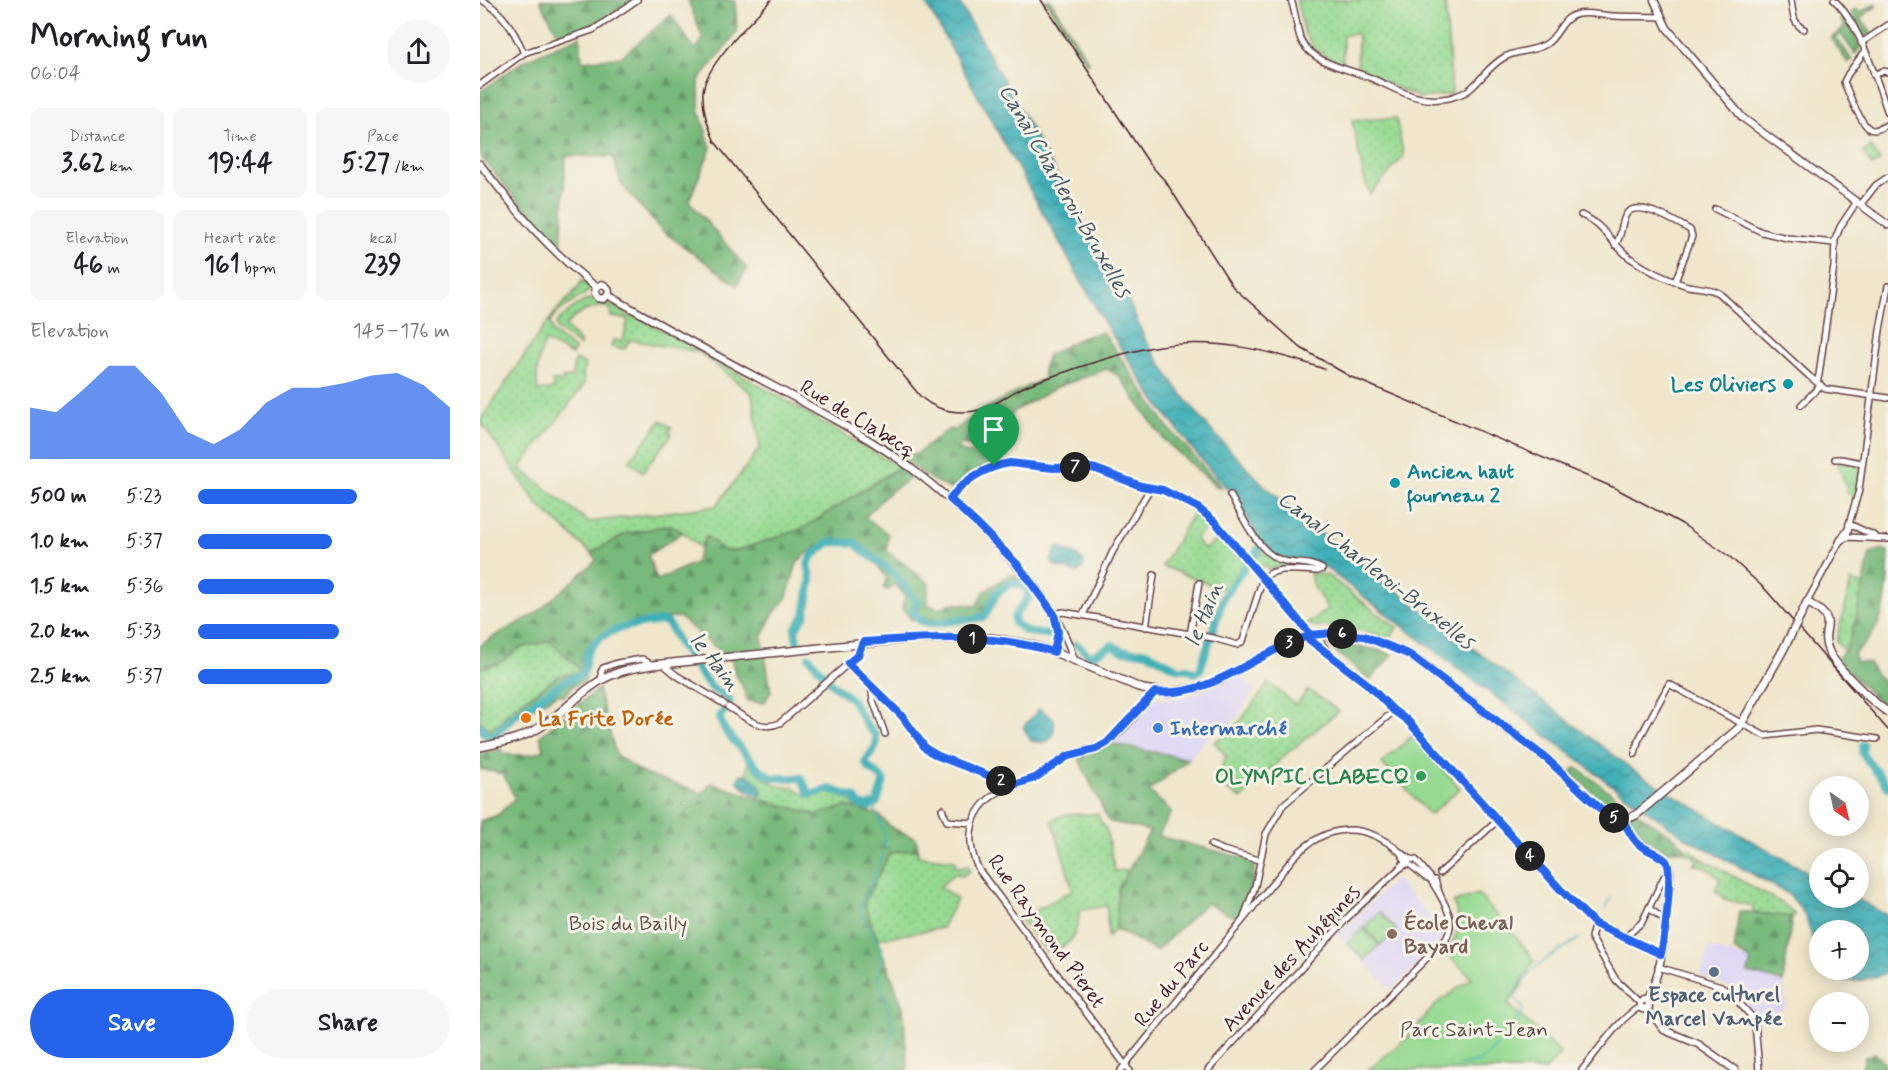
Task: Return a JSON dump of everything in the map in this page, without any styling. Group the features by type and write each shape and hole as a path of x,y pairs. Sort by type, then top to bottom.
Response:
{"main road":[{"path":"480,747 517,738 538,729 602,679 622,671 652,665 863,642 909,639 991,639 1032,645 1143,689 1168,693 1198,688 1219,680 1282,646 1311,636 1332,633 1364,636 1410,655 1547,759 1606,814 1622,819 1636,815 1742,724 1807,602 1819,608 1826,615 1826,641 1833,658 1876,705 1888,712"}],"street":[{"path":"482,0 504,17 516,35 524,54"},
{"path":"480,85 524,54 593,30 637,0"},
{"path":"1291,0 1300,38 1304,46 1313,53 1333,65 1425,100 1447,98 1466,92 1491,65 1516,52 1545,45 1571,17 1580,14 1660,17"},
{"path":"1654,0 1660,17 1674,37 1743,118 1888,225"},
{"path":"1791,0 1795,22 1798,27 1804,29"},
{"path":"1834,0 1849,18 1861,43 1888,113"},
{"path":"1861,43 1888,24"},
{"path":"1864,51 1845,82 1852,103 1870,130 1888,124"},
{"path":"1874,75 1883,71 1888,72"},
{"name":"Rue de Clabecq","path":"480,164 533,230 554,252 596,287"},
{"path":"1801,405 1819,383 1834,266 1834,243 1840,227 1876,185 1888,177"},
{"path":"1715,209 1762,232 1834,243"},
{"path":"1615,245 1626,215 1635,210 1654,212 1690,230 1692,236 1675,282"},
{"path":"1581,215 1593,221 1615,245 1635,261 1675,282 1713,290 1723,296 1828,390 1888,398"},
{"name":"Rue de Clabecq","path":"602,284 607,286 608,295 604,299 598,298 595,293 596,287 602,284"},
{"path":"1807,602 1840,541 1848,531 1858,497 1888,286"},
{"name":"Rue de Clabecq","path":"608,295 868,440 905,464 950,499 1017,564 1054,614 1074,660"},
{"path":"1835,459 1862,463"},
{"path":"950,499 978,473 994,466 1010,463 1053,468 1096,469 1141,486 1163,490 1197,507 1215,522 1311,636 1407,720 1575,905 1595,924 1661,954"},
{"path":"1083,615 1113,551 1151,488"},
{"path":"1054,652 1058,632 1054,614 1060,611 1238,645 1243,641 1263,578 1276,570 1318,571 1322,569 1313,565 1280,560 1261,546 1230,495"},
{"path":"1848,531 1885,539"},
{"path":"1848,531 1866,533 1885,539"},
{"path":"1146,627 1154,575"},
{"path":"1190,635 1199,583"},
{"path":"1311,636 1328,652"},
{"path":"663,664 676,675 762,727 772,727 780,723 858,655 863,642"},
{"path":"848,663 902,716 926,749 1013,785"},
{"path":"1635,754 1638,741 1669,684 1765,736 1816,730 1877,739"},
{"path":"871,685 873,700 885,734"},
{"path":"942,809 947,821 973,823 982,806 992,797 1013,785 1035,778 1068,756 1096,749 1107,743 1155,692"},
{"name":"Rue du Parc","path":"1242,921 1255,886 1266,834 1283,805 1394,711"},
{"path":"1582,1070 1633,1010 1644,1005 1661,954 1670,872 1665,860 1635,840 1622,819"},
{"path":"1432,879 1497,821"},
{"name":"Rue Raymond Pieret","path":"973,823 970,837 971,851 980,870 1125,1069"},
{"name":"Rue du Parc","path":"1125,1069 1302,849 1330,833 1342,830 1370,832 1382,838 1408,860 1416,860 1432,879 1448,908 1451,921 1449,933 1446,939 1315,1070"},
{"path":"1210,845 1259,860"},
{"name":"Avenue des Aubépines","path":"1208,1070 1351,914 1408,860"},
{"path":"1625,938 1642,922 1664,877 1670,872"},
{"path":"1255,886 1266,892"},
{"path":"1650,909 1666,921"},
{"path":"1595,924 1592,937 1616,980 1644,1005 1664,1030 1698,1044 1735,1070"},
{"path":"1658,967 1721,986 1731,994 1755,1023 1758,1070"}],"shaded area":[{"path":"1240,675 1255,689 1234,722 1213,732 1189,759 1112,744 1153,699 1182,698 1197,694"},
{"name":"École Cheval Bayard","path":"1395,879 1447,934 1392,990 1337,935"},
{"path":"1709,948 1751,960 1748,973 1783,982 1786,1005 1759,1023 1753,1013 1728,987 1700,976"}],"green space":[{"path":"540,0 634,0 602,20 559,36"},
{"path":"688,0 735,0 737,32 699,80 699,110 711,148 689,201 747,269 737,285 661,230 621,184 613,157 566,156 561,251 480,156 480,92 522,62 580,36 582,61 621,57 671,15 695,50 703,39"},
{"path":"1045,0 1050,0 1089,62 1087,65"},
{"path":"1296,0 1445,0 1452,94 1420,98 1357,70 1358,34 1343,35 1343,65 1315,50 1305,34"},
{"path":"1876,3 1876,7 1861,18 1871,33 1863,35 1851,13 1856,9 1859,13"},
{"path":"1846,17 1860,48 1855,54 1841,34 1836,37 1852,60 1848,63 1831,38 1844,28 1841,20"},
{"path":"1396,118 1404,156 1370,194 1364,178 1352,120"},
{"path":"1871,147 1880,161 1872,166 1863,152"},
{"path":"582,280 590,288 589,291 557,313 550,323 553,333 575,350 572,355 545,341 539,360 537,378 538,391 554,389 552,381 558,380 559,383 563,382 562,378 572,377 575,360 585,364 584,385 520,468 589,522 716,506 760,448 752,394 699,352 630,340 624,349 611,347 613,340 623,341 628,319 611,317 610,308 604,307 585,311 565,326 581,343 579,346 557,329 556,323 590,299 605,301 631,317 637,316 899,467 804,528 736,551 725,551 706,536 700,548 683,532 671,525 626,534 591,553 538,505 480,421 556,311 576,290"},
{"path":"1103,332 1166,425 1222,488 1216,486 1164,440 1119,376 1107,369 1057,387 1016,410 979,448 961,444 957,450 998,460 973,473 952,490 931,479 884,446 887,442 915,455 949,429 955,430 998,402 1044,379 1043,369 1048,355 1083,337"},
{"path":"661,420 672,428 669,432 672,434 643,472 629,461"},
{"path":"1839,461 1860,466 1854,496 1848,493"},
{"path":"899,467 913,477 889,492 865,517 888,534 887,551 929,583 927,604 938,609 952,603 976,606 984,592 1010,574 1023,577 1023,581 1008,584 999,590 986,614 952,620 919,617 912,620 902,608 905,596 895,584 888,590 883,588 887,578 875,562 874,554 868,553 859,543 834,538 807,553 797,563 787,597 774,613 762,637 771,691 764,703 748,701 735,674 732,661 679,617 636,622 591,643 581,661 585,673 549,641 520,648 498,664 480,668 480,646 535,614 597,560 591,553 626,534 671,525 683,532 648,555 657,580 695,563 706,536 725,551 736,551 804,528"},
{"path":"1195,510 1211,524 1195,538 1201,546 1205,549 1222,535 1245,562 1225,590 1162,566"},
{"path":"1263,550 1268,555 1315,569 1278,567 1268,570 1266,565 1257,568 1252,563"},
{"path":"1880,550 1888,552 1884,607 1874,632 1854,653 1856,662 1869,663 1888,686 1888,708 1872,696 1837,659 1847,648 1870,554"},
{"path":"1310,573 1327,575 1397,628 1389,639 1361,630 1307,624 1328,609 1313,586"},
{"path":"1851,581 1868,586 1852,641 1845,652 1836,642"},
{"path":"549,641 580,669 575,673 559,676 507,713 499,725 487,728 480,721 480,668 498,664 520,648"},
{"path":"1332,643 1380,650 1392,655 1370,680 1328,645"},
{"path":"575,673 586,680 573,686 564,696 558,694 527,711 501,733 487,735 480,732 480,721 487,728 499,725 507,713 559,676"},
{"path":"1269,683 1296,705 1308,690 1339,711 1284,756 1241,799 1215,781 1226,756 1214,742 1237,725"},
{"name":"Bois du Bailly","path":"598,689 616,755 644,774 703,793 711,783 817,815 847,806 879,815 892,828 916,838 918,849 890,853 864,903 903,1007 908,1070 480,1070 480,821 498,815 515,798 503,774 480,769 480,753 501,749 502,754 523,755 544,750 540,736"},
{"name":"OLYMPIC CLABECQ","path":"1412,736 1460,788 1430,815 1382,763"},
{"path":"1112,744 1189,759 1149,791 1172,812 1158,836 1255,861 1250,891 1238,919 1206,903 1156,951 1116,929 1118,889 1150,831 1108,820 1078,757"},
{"path":"748,762 773,784 793,787 808,796 832,792 851,800 857,809 847,806 818,815 760,799 761,787 746,774"},
{"path":"1576,767 1676,838 1685,848 1683,851 1667,851 1645,839 1638,827 1610,808 1571,772"},
{"path":"1066,814 1098,814 1106,828 1115,871 1129,870 1118,889 1116,929 1108,937 1107,906 1080,910 1072,938 1063,947 1047,952 1020,919 1073,890 1052,820"},
{"path":"918,849 918,856 955,860 956,867 968,866 970,871 962,876 955,873 940,887 957,899 942,928 877,939 864,903 890,853"},
{"path":"1690,849 1699,857 1785,905 1795,915 1792,917 1753,913 1753,906 1723,899 1723,896 1715,891 1720,879 1705,867 1693,864 1698,862 1693,856 1684,852"},
{"name":"Parc Saint-Jean","path":"1478,894 1523,945 1534,961 1508,1004 1560,1053 1546,1070 1368,1070 1407,1038 1436,1004 1472,978 1445,952 1458,929 1458,916 1453,903"},
{"path":"1739,911 1792,917 1783,982 1748,973 1751,960 1734,950"},
{"path":"1380,912 1397,930 1381,945 1364,927"},
{"path":"1363,928 1379,945 1365,960 1347,943"},
{"path":"1875,1053 1883,1061 1887,1070 1862,1070 1865,1057"}],"water":[{"path":"924,0 958,0 1128,300 1153,352 1177,388 1209,428 1263,484 1303,519 1636,772 1732,830 1809,872 1809,908 1869,908 1869,905 1888,916 1888,973 1869,978 1869,920 1809,920 1809,926 1805,915 1785,892 1685,837 1619,791 1322,565 1312,561 1286,559 1275,555 1262,545 1238,501 1195,452 1156,402 1105,324"},
{"path":"1057,547 1076,555 1084,562 1078,573 1055,566 1051,561"},
{"path":"1039,709 1054,719 1053,735 1051,739 1043,742 1031,741 1023,727"},
{"path":"741,774 748,775 757,783 762,793 759,796 744,788 737,781"}],"waterway":[{"name":"le Hain","path":"1076,644 1091,656 1112,645 1123,651 1146,652 1179,669 1188,669 1195,673 1200,670 1224,596 1265,540"},
{"name":"le Hain","path":"797,641 795,629 805,615 811,579 808,564 812,556 830,542 855,543 889,570 918,603 912,611 919,620 930,624 984,617 997,593 1011,583 1023,586 1029,596 1014,617 1015,623 1027,632 1052,635"},
{"name":"le Hain","path":"480,726 486,735 495,735 513,716 564,682 583,674 588,651 605,635 624,627 663,621 668,623 679,644 705,680 713,689 728,698 730,702 719,718 726,732 760,770 773,778 801,778 810,795 830,789 854,797 859,805 869,807 877,802 884,781 865,762 876,746 876,735 867,726 852,700 831,683 809,657"},
{"path":"1863,745 1862,753 1888,787"},
{"path":"873,805 885,834 883,854 860,910 881,948 878,978 893,1027 886,1056 886,1070"},
{"path":"1605,909 1611,898"},
{"path":"1457,1066 1478,1062 1488,1054 1508,1033 1523,1012 1522,1006 1514,998 1530,972 1580,938"}],"railway":[{"path":"771,0 720,57 706,81 703,105 710,130 715,142 926,401 946,410 975,411 989,407 1028,385 1044,379 1126,353 1180,344 1243,347 1284,356 1324,369"},
{"path":"1041,0 1149,163 1166,182 1233,287 1301,348 1351,377 1615,488 1682,524 1730,557 1765,589 1888,730"}],"place":[{"name":"Les Oliviers","path":"1788,384"},
{"name":"Ancien haut fourneau 2","path":"1395,483"},
{"name":"La Frite Dorée","path":"526,718"},
{"name":"Intermarché","path":"1158,728"},
{"name":"OLYMPIC CLABECQ","path":"1421,776"},
{"name":"École Cheval Bayard","path":"1392,934"},
{"name":"Espace culturel Marcel Vanpée","path":"1714,972"}],"route":[{"path":"1010,463 1053,468 1086,467 1141,486 1163,490 1197,507 1215,522 1311,635 1332,633 1364,636 1410,655 1547,759 1606,814 1622,819 1641,846 1665,860 1670,872 1665,935 1661,954 1595,924 1497,821 1407,720 1394,711 1366,683 1306,637 1282,646 1219,680 1198,688 1168,693 1155,692 1107,743 1096,749 1068,756 1035,778 1013,785 938,756 926,749 902,716 848,663 858,655 863,642 909,639 991,639 1032,645 1054,652 1056,644 1058,632 1054,614 1035,587 1017,564 950,499 978,473 994,466 1010,463"}],"water label":[{"name":"Canal Charleroi-Bruxelles","path":"1066,190"},
{"name":"Canal Charleroi-Bruxelles","path":"1377,569"}]}
